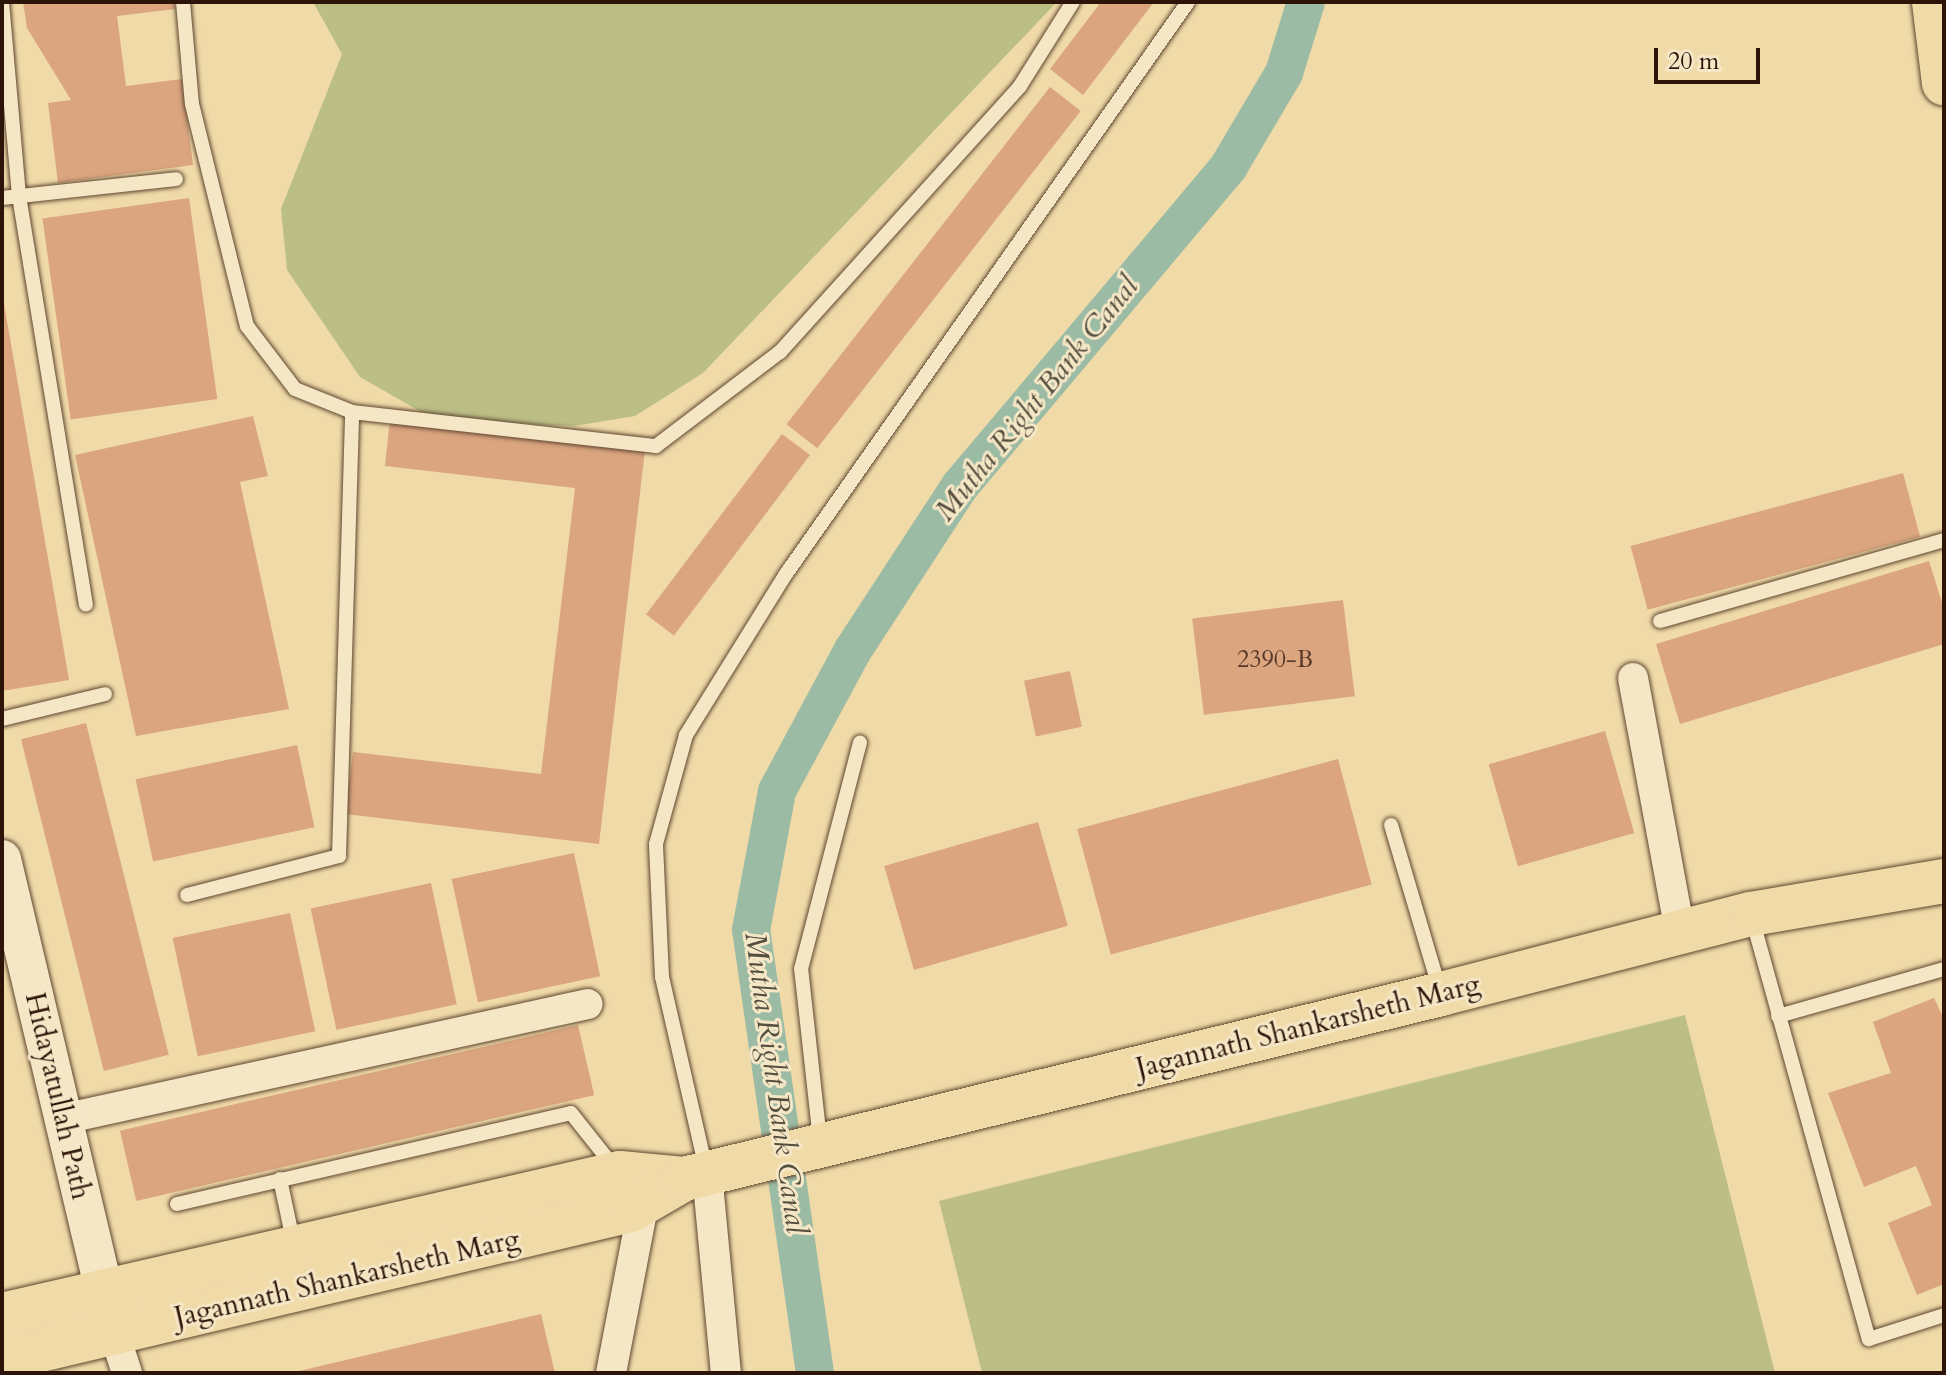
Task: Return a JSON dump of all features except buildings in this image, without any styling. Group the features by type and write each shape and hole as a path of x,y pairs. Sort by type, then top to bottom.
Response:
{"highway":[{"path":"1934,2 1944,83"},
{"name":"Jagannath Shankarsheth Marg","path":"2,1315 294,1246 695,1176 1441,994 1751,914 1941,880"},
{"name":"Jagannath Shankarsheth Marg","path":"2,1359 121,1353 631,1210 632,1188"}],"street":[{"path":"1633,678 1680,932"},
{"name":"Hidayatullah Path","path":"2,859 121,1353"},
{"path":"63,1119 588,1004"},
{"path":"695,1176 726,1373"},
{"path":"611,1373 632,1188"}],"lane":[{"path":"2,2 19,196 86,605"},
{"path":"183,2 192,104 247,326 295,389 352,412 656,446 780,352 1020,86 1073,2"},
{"path":"695,1176 662,977 656,844 686,735 786,574 1188,2"},
{"path":"2,198 176,179"},
{"path":"187,895 339,856 352,412"},
{"path":"1660,621 1944,540"},
{"path":"2,719 105,694"},
{"path":"820,1145 801,969 860,743"},
{"path":"1391,825 1441,994"},
{"path":"1751,914 1869,1339 1944,1315"},
{"path":"1778,1016 1944,969"},
{"path":"177,1204 571,1113 632,1188"},
{"path":"280,1179 294,1246"}],"green space":[{"path":"313,2 1057,2 703,373 635,416 574,426 502,423 421,412 360,377 287,270 281,209 342,54"},
{"path":"1685,1015 1775,1373 982,1373 939,1201"}],"waterway":[{"name":"Mutha Right Bank Canal","path":"815,1373 751,930 777,791 853,650 960,486 1229,166 1284,73 1306,2"}]}
